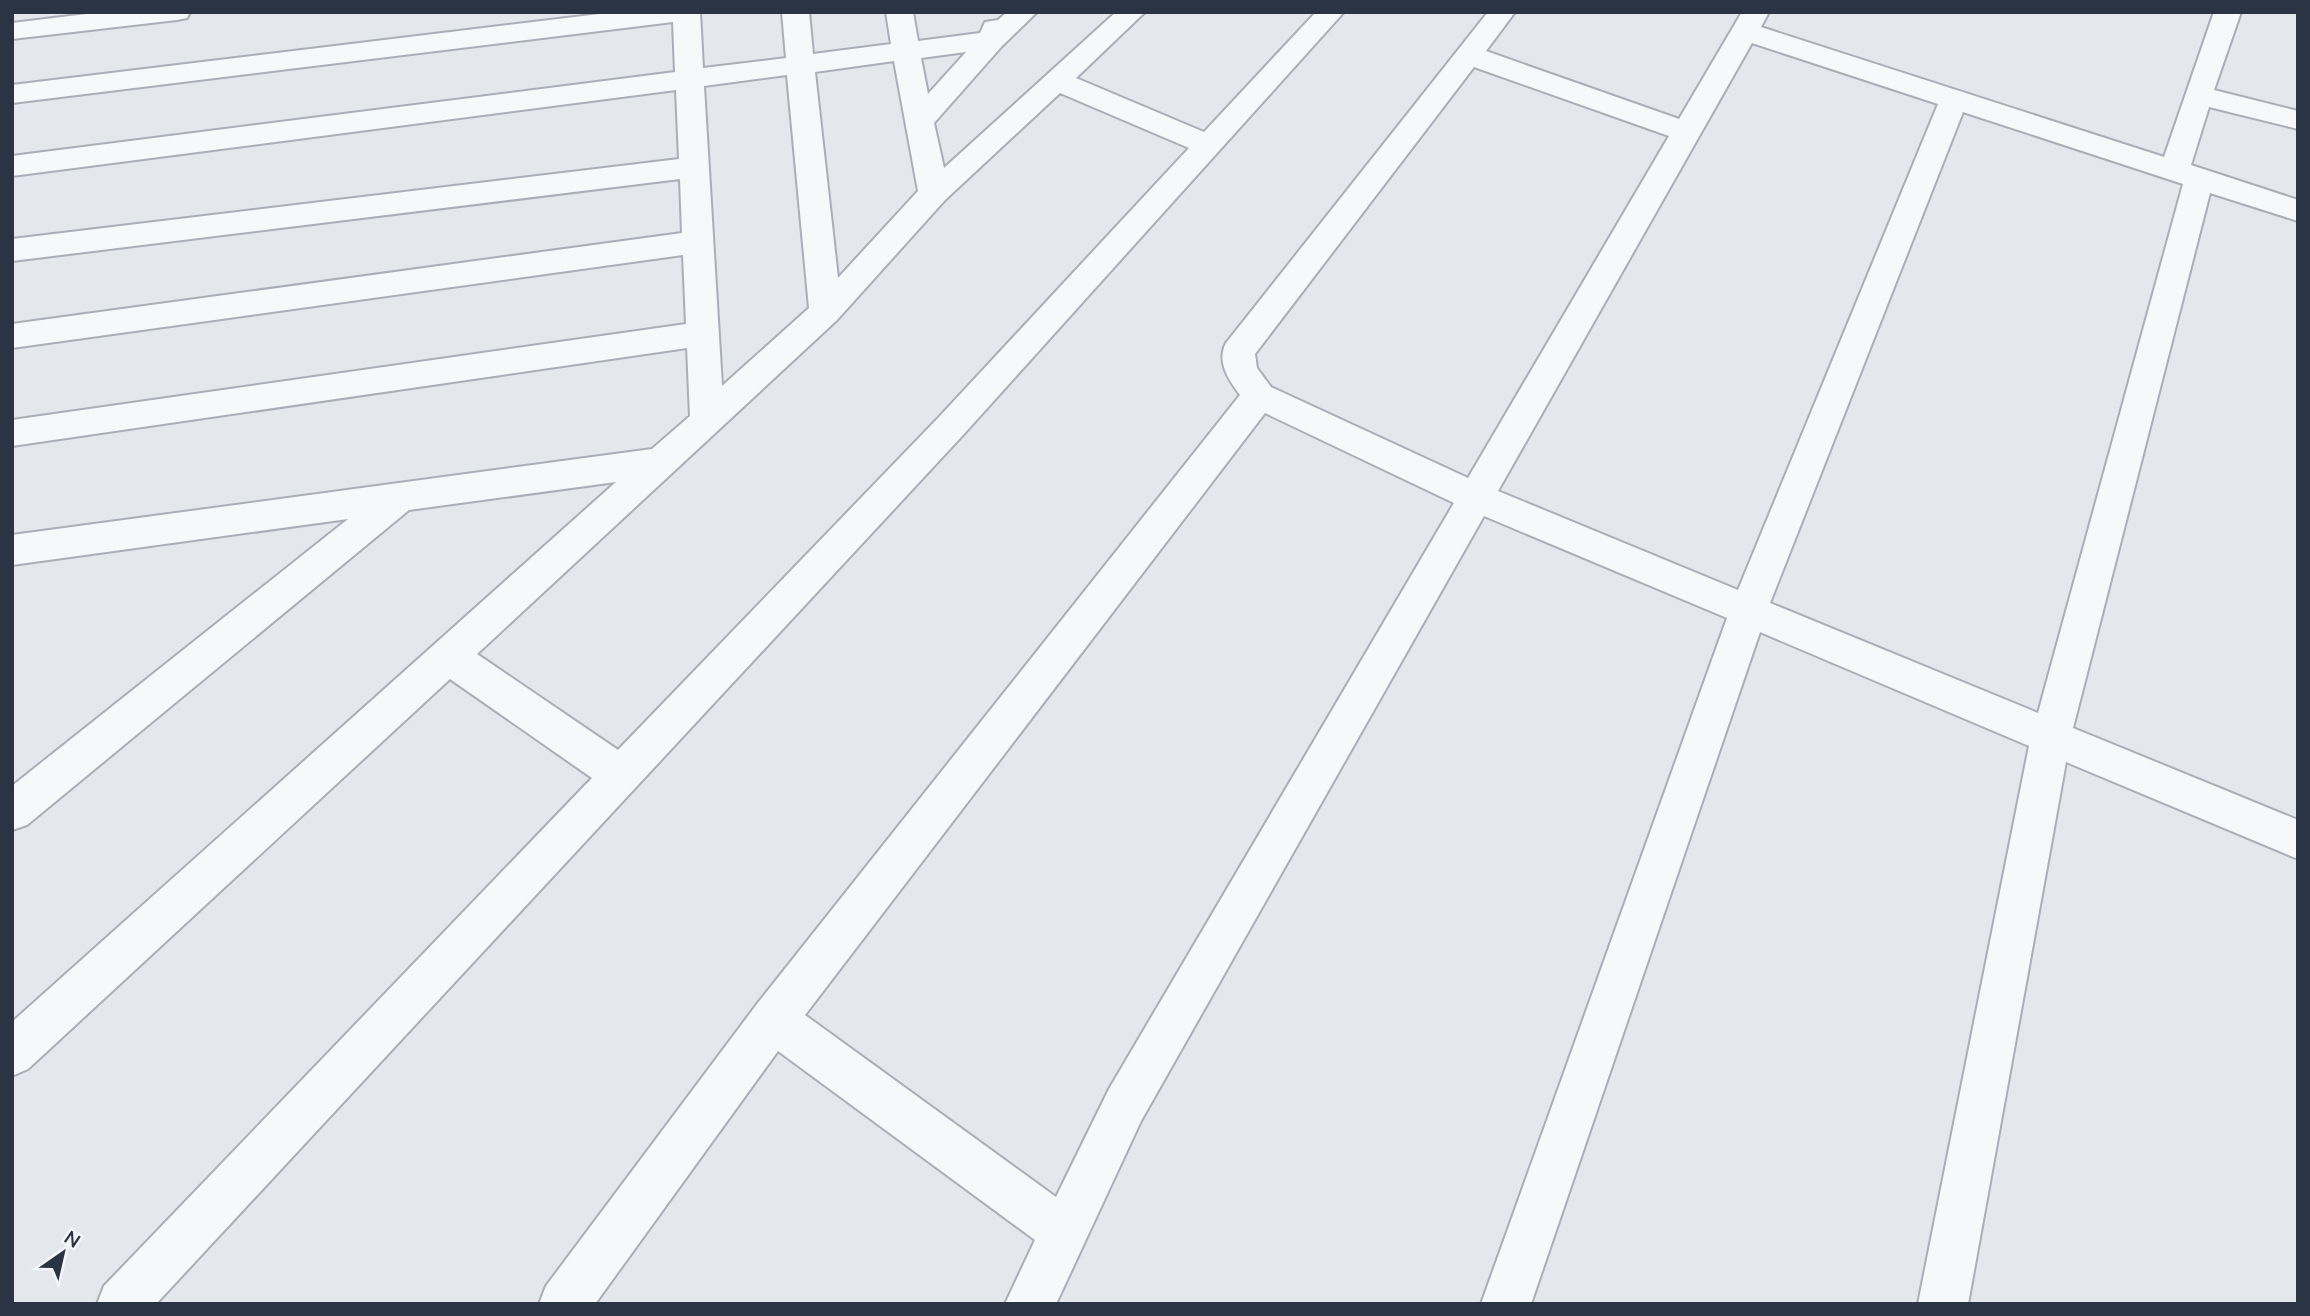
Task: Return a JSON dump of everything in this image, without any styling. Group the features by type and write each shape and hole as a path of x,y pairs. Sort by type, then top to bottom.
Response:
{"street":[{"path":"12,21 15,12"},
{"path":"12,31 177,12"},
{"path":"12,94 686,12 707,420"},
{"path":"795,12 826,312"},
{"path":"899,12 934,193"},
{"path":"12,166 905,51 994,26 1024,12"},
{"path":"12,1053 826,312 934,193 1132,12"},
{"path":"122,1304 951,426 1331,12"},
{"path":"1502,12 1238,352 1241,370 1259,396 1476,498 2298,841"},
{"path":"1944,1304 2051,737 2186,175 2198,95 2228,12"},
{"path":"1030,1304 1125,1105 1750,22 1954,99 2298,211"},
{"path":"919,122 994,26"},
{"path":"1469,55 1686,132"},
{"path":"1057,81 1209,145"},
{"path":"2198,95 2298,120"},
{"path":"1506,1304 1748,611 1954,99"},
{"path":"12,250 696,167"},
{"path":"12,336 699,242"},
{"path":"12,433 703,334"},
{"path":"564,1304 773,1020 1259,396"},
{"path":"12,550 660,462"},
{"path":"12,811 399,498"},
{"path":"447,655 621,775"},
{"path":"773,1020 1064,1232"}]}
